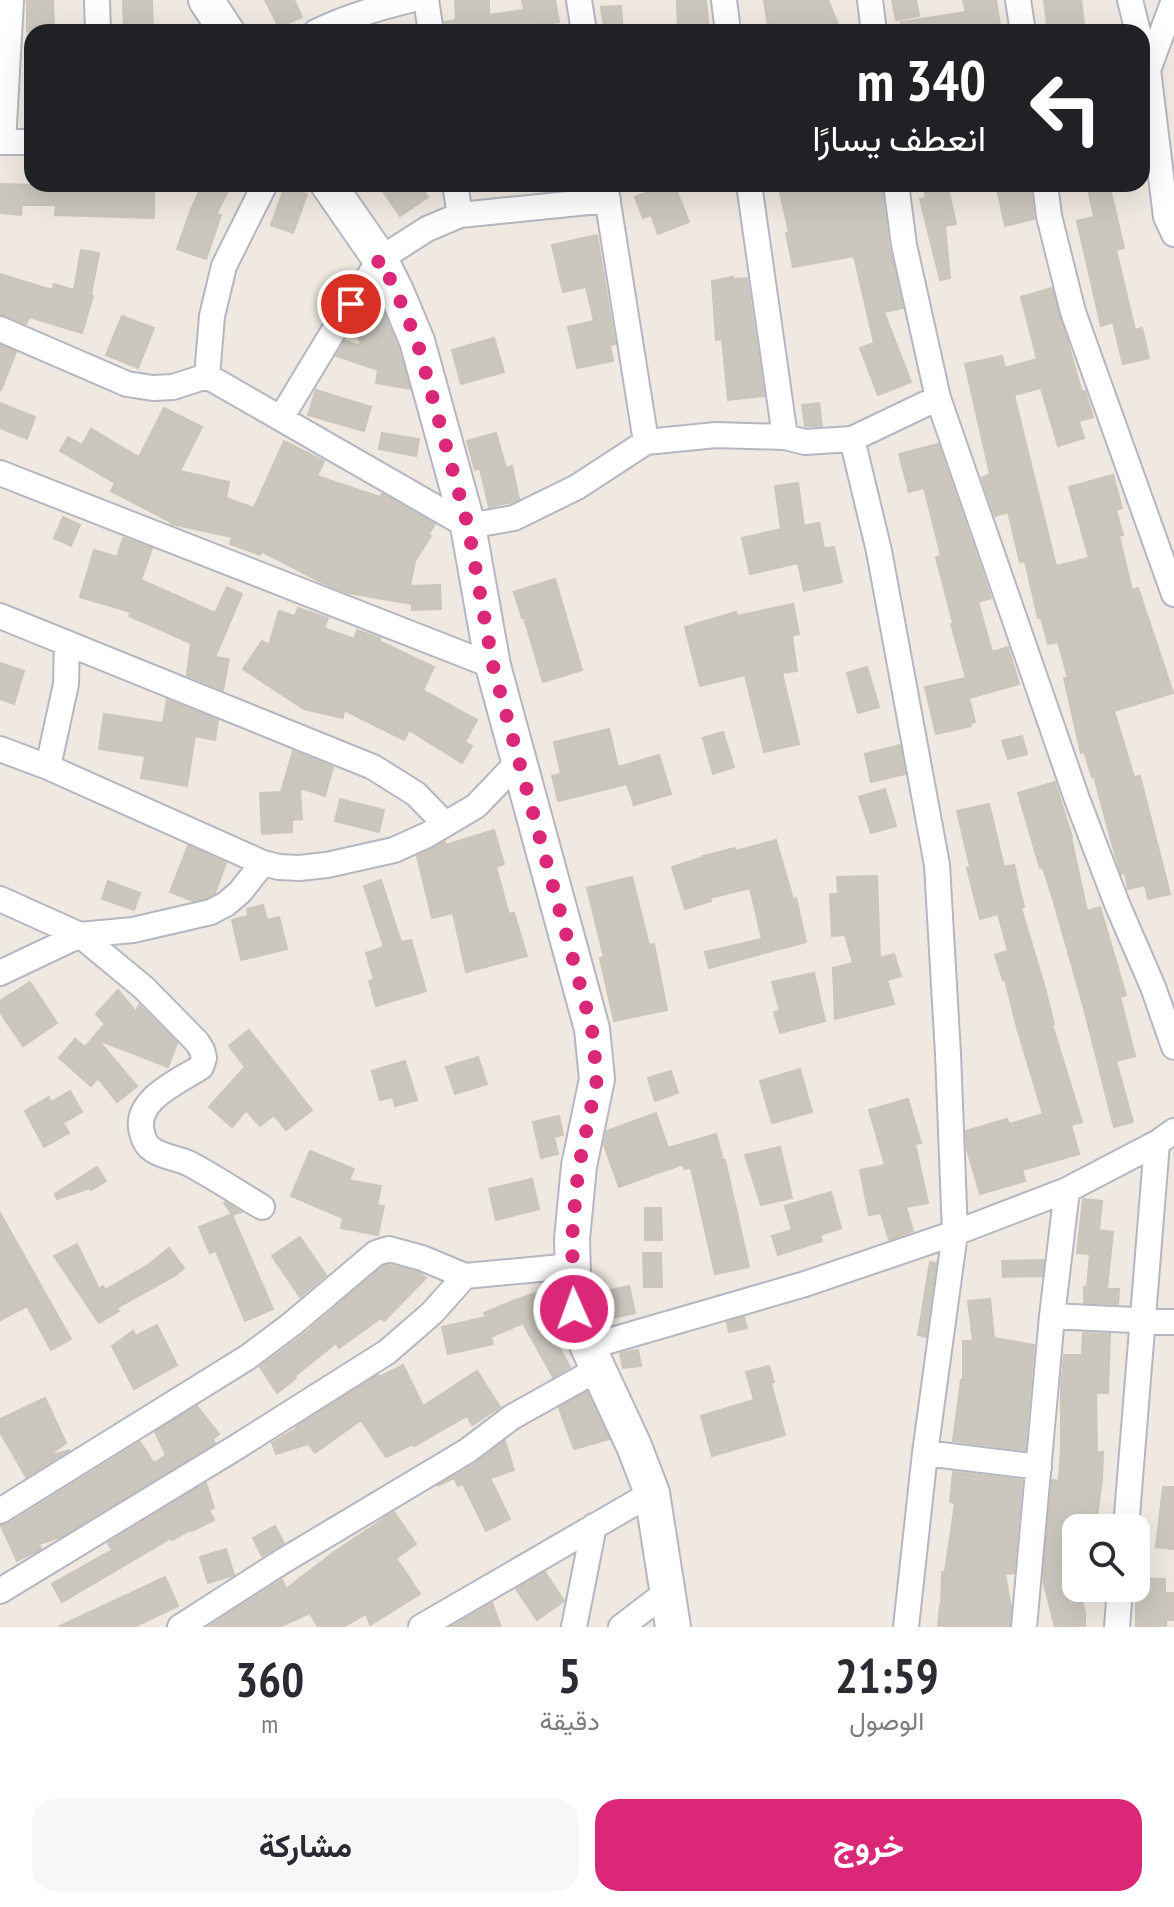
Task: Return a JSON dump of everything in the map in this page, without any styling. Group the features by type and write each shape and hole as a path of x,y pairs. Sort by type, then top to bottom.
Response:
{"street":[{"path":"11,0 1,142 24,142"},
{"path":"97,0 98,24"},
{"path":"206,0 222,24"},
{"path":"334,24 410,0"},
{"path":"426,0 430,24"},
{"path":"579,0 583,24"},
{"path":"724,0 727,24"},
{"path":"870,0 873,24"},
{"path":"1018,0 1022,24"},
{"path":"1130,0 1136,24"},
{"path":"1150,65 1174,0"},
{"path":"1150,86 1166,217 1174,234"},
{"path":"207,376 212,316 224,266 261,192"},
{"path":"334,192 380,259 417,341 468,526 493,666 592,1029 597,1079 579,1166 572,1239 574,1309 652,1493 673,1627"},
{"path":"456,192 460,215"},
{"path":"281,418 380,259 427,229 460,215 606,192 646,442"},
{"path":"750,192 785,437"},
{"path":"897,192 904,245 938,398 1077,799 1174,1047"},
{"path":"1046,192 1073,312 1174,590"},
{"path":"0,329 127,384 173,387 207,376 468,526 514,518 577,487 646,442 716,435 785,437 805,442 852,439 938,398"},
{"path":"852,439 879,551 937,865 948,1054 955,1233 925,1453 906,1627"},
{"path":"0,473 493,666"},
{"path":"0,616 373,767 416,794 444,823"},
{"path":"48,767 66,684 67,643"},
{"path":"0,749 48,767 263,863 299,868 394,850 427,835 476,806 518,762"},
{"path":"0,973 80,935 133,930 211,912 240,892 263,863"},
{"path":"0,899 80,935 144,988 187,1031 202,1050 204,1058 201,1067 146,1105 140,1129 145,1142 153,1150 188,1163 262,1207"},
{"path":"180,1627 283,1561 467,1451 593,1358 955,1233 1067,1190 1166,1137"},
{"path":"1127,1514 1144,1320 1166,1137"},
{"path":"1024,1627 1052,1316 1067,1190"},
{"path":"0,1511 248,1357 376,1253 389,1249 422,1258 465,1276 572,1266"},
{"path":"0,1591 387,1352 432,1313 465,1276"},
{"path":"1052,1316 1174,1322"},
{"path":"925,1453 1039,1467"},
{"path":"421,1627 652,1493"},
{"path":"574,1627 594,1526"},
{"path":"621,1627 668,1591"},
{"path":"1117,1627 1119,1602"}],"building":[{"path":"27,0 53,0 54,24 27,24"},
{"path":"123,0 152,0 153,24 124,24"},
{"path":"265,0 294,0 302,17 277,24"},
{"path":"455,0 489,0 489,15 524,10 522,0 555,0 559,22 445,24 456,20"},
{"path":"677,0 706,0 708,24 678,24"},
{"path":"764,0 828,0 838,24 768,24"},
{"path":"892,0 916,0 919,16 896,20"},
{"path":"963,0 996,0 1000,24 901,24 901,22 966,12"},
{"path":"1044,0 1081,0 1084,24 1047,24"},
{"path":"621,6 622,24 604,24 601,7"},
{"path":"0,184 24,185 24,192 154,192 154,218 55,215 56,205 22,205 21,215 0,213"},
{"path":"199,192 228,192 216,214 221,215 206,259 177,249"},
{"path":"283,192 307,194 293,233 271,225"},
{"path":"384,192 424,192 428,197 400,216"},
{"path":"648,192 677,192 689,222 658,234 651,215 643,218 635,197"},
{"path":"780,192 882,192 889,247 903,308 884,312 911,382 878,395 860,348 874,343 854,256 793,267 786,233 789,232"},
{"path":"925,192 949,192 956,224 945,226 950,278 940,280 920,199 926,198"},
{"path":"998,192 1031,192 1034,219 1005,226"},
{"path":"1089,192 1111,192 1124,248 1116,250 1135,330 1142,328 1149,358 1123,364 1113,322 1101,326 1077,221 1094,217"},
{"path":"597,235 615,344 610,345 613,361 577,368 568,327 594,321 586,287 563,292 552,245"},
{"path":"81,250 99,253 93,296 82,333 29,317 26,324 0,314 0,274 52,290 54,284 74,290"},
{"path":"747,278 764,396 728,400 722,339 716,340 712,281"},
{"path":"1052,288 1082,392 1085,391 1093,417 1079,421 1084,438 1058,446 1041,388 1014,395 1056,566 1089,558 1069,487 1113,475 1122,508 1116,510 1123,535 1119,536 1132,590 1138,588 1173,693 1114,711 1134,777 1140,776 1170,894 1148,899 1145,885 1128,889 1125,873 1121,874 1094,776 1084,751 1081,753 1064,678 1068,678 1058,642 1048,644 1041,617 1038,618 1025,561 1020,562 1008,512 995,516 982,478 990,474 965,364 1002,356 1005,368 1037,359 1021,297"},
{"path":"383,311 410,389 376,383 378,370 336,356 345,341 361,346 355,325 360,318"},
{"path":"122,316 154,328 138,368 106,355"},
{"path":"494,338 504,372 461,384 452,350"},
{"path":"0,345 16,352 1,390 0,389"},
{"path":"316,390 371,407 364,431 308,415"},
{"path":"0,403 35,417 27,439 0,428"},
{"path":"819,403 822,426 805,426 802,405"},
{"path":"164,408 202,427 180,471 229,482 226,498 254,508 284,441 324,461 317,476 380,497 382,494 435,524 415,561 410,586 440,585 441,609 412,610 412,604 348,593 261,551 260,555 230,544 232,537 171,524 111,491 115,483 60,451 68,437 82,445 91,429 139,457"},
{"path":"382,433 419,439 416,456 379,449"},
{"path":"496,433 506,468 512,466 519,499 489,507 480,468 475,470 467,441"},
{"path":"938,444 991,598 978,602 992,652 1008,647 1019,684 969,698 975,722 970,723 971,726 936,734 925,687 966,678 936,557 941,556 924,488 909,492 899,454"},
{"path":"798,483 804,526 819,523 824,548 834,547 842,582 804,591 798,563 750,574 742,538 781,529 775,486"},
{"path":"63,517 80,525 71,546 54,538"},
{"path":"123,538 152,548 141,580 215,613 227,587 242,594 215,657 229,659 223,690 187,675 191,643 129,616 131,612 80,597 94,550 117,557"},
{"path":"555,579 582,670 543,682 514,592"},
{"path":"793,604 799,634 792,636 797,671 782,673 799,744 764,752 745,675 700,686 685,627 736,612 737,616"},
{"path":"298,608 328,618 324,628 354,639 357,630 380,638 379,641 434,667 423,690 477,720 465,742 472,746 462,763 409,730 404,740 344,710 343,718 304,709 243,669 262,641 269,645 279,611 295,616"},
{"path":"0,663 24,671 14,704 0,699"},
{"path":"867,667 879,707 858,713 847,673"},
{"path":"167,700 218,720 215,740 195,736 187,786 141,778 145,756 99,749 104,714 163,723"},
{"path":"609,729 618,767 659,755 671,794 634,805 627,784 558,801 552,776 561,774 554,742"},
{"path":"723,732 734,767 713,774 703,738"},
{"path":"1022,736 1027,754 1008,759 1002,741"},
{"path":"900,745 905,774 871,782 865,754"},
{"path":"293,751 333,767 325,796 300,788 302,819 292,820 292,832 262,834 260,793 281,792"},
{"path":"1055,782 1072,837 1087,911 1100,907 1126,995 1120,997 1135,1056 1116,1061 1133,1122 1114,1127 1053,899 1043,868 1040,868 1018,793"},
{"path":"885,789 896,826 871,833 859,797"},
{"path":"340,799 384,810 379,832 335,821"},
{"path":"989,804 1004,867 1014,865 1024,907 1021,908 1082,1122 1071,1125 1079,1154 1022,1170 1025,1181 980,1194 967,1149 966,1131 1007,1119 1009,1124 1043,1114 1005,979 995,955 1008,951 998,914 980,919 957,811"},
{"path":"494,830 504,864 496,867 509,914 514,913 527,956 466,972 453,913 432,918 417,856 445,842 445,845"},
{"path":"776,840 793,899 796,898 806,942 709,968 705,952 762,939 750,888 710,898 711,901 685,909 672,867 703,856"},
{"path":"188,846 226,863 215,893 193,901 170,892"},
{"path":"877,876 880,958 894,954 901,976 887,980 894,1004 835,1019 833,968 853,963 845,935 832,936 830,894 838,894 837,877"},
{"path":"632,877 649,945 654,944 667,1010 614,1021 600,958 604,957 587,888"},
{"path":"381,880 401,942 411,940 426,991 376,1006 369,981 374,980 366,953 384,947 364,886"},
{"path":"108,881 140,893 134,910 102,899"},
{"path":"263,905 267,920 279,917 287,949 241,960 232,920 248,916 247,909"},
{"path":"814,973 825,1021 780,1033 774,1012 780,1011 772,982"},
{"path":"30,982 57,1023 23,1046 0,1012 0,1001"},
{"path":"118,990 136,1012 139,1005 177,1043 168,1067 98,1040 137,1086 117,1102 98,1078 91,1086 59,1058 75,1039 85,1047 105,1024 96,1014"},
{"path":"249,1030 312,1110 286,1130 274,1115 260,1126 246,1110 232,1127 209,1107 245,1067 229,1046"},
{"path":"478,1057 487,1084 455,1094 446,1067"},
{"path":"405,1061 417,1100 395,1106 393,1097 380,1100 372,1071"},
{"path":"800,1069 812,1112 772,1123 760,1081"},
{"path":"671,1071 678,1093 655,1101 648,1078"},
{"path":"70,1091 82,1112 63,1123 69,1133 44,1147 25,1111 49,1097 51,1102"},
{"path":"908,1099 921,1143 915,1144 928,1203 906,1207 913,1231 889,1240 881,1213 869,1215 860,1170 885,1165 869,1110"},
{"path":"656,1113 668,1148 716,1134 725,1160 749,1267 715,1274 691,1168 684,1169 683,1164 619,1187 604,1145 607,1131"},
{"path":"559,1116 563,1135 554,1137 558,1154 541,1158 533,1122"},
{"path":"780,1147 792,1198 761,1205 745,1155"},
{"path":"310,1151 354,1169 349,1180 381,1186 377,1205 384,1206 378,1235 341,1228 343,1218 291,1196"},
{"path":"97,1167 106,1181 91,1190 57,1199 55,1194"},
{"path":"532,1179 539,1209 496,1220 489,1189"},
{"path":"831,1192 841,1228 820,1235 822,1241 778,1255 772,1236 792,1230 785,1206"},
{"path":"1083,1199 1102,1201 1099,1230 1113,1232 1107,1289 1119,1289 1118,1304 1084,1303 1090,1254 1077,1253"},
{"path":"225,1202 241,1212 232,1215 273,1309 245,1321 216,1251 210,1253 199,1227 232,1214"},
{"path":"645,1208 661,1208 662,1240 645,1240"},
{"path":"0,1213 71,1339 51,1350 27,1306 0,1320"},
{"path":"300,1237 326,1275 300,1297 272,1256"},
{"path":"77,1244 99,1289 103,1286 105,1290 148,1265 169,1248 184,1268 117,1308 119,1311 99,1323 54,1256"},
{"path":"643,1253 661,1253 662,1287 644,1287"},
{"path":"1044,1260 1042,1276 1003,1277 1002,1261"},
{"path":"930,1262 936,1263 926,1337 918,1335"},
{"path":"383,1266 417,1272 426,1278 384,1321 381,1318 339,1348 336,1343 277,1393 260,1367 302,1336"},
{"path":"629,1286 635,1313 604,1320 598,1293"},
{"path":"548,1289 555,1315 543,1319 570,1367 553,1377 531,1337 534,1335 530,1336 523,1323 491,1337 493,1344 448,1354 442,1327 486,1317 484,1313"},
{"path":"990,1299 994,1338 1034,1345 1025,1450 953,1441 963,1380 963,1341 973,1341 968,1301"},
{"path":"744,1317 747,1328 729,1332 727,1322"},
{"path":"157,1325 177,1365 134,1389 112,1346 133,1331 136,1336"},
{"path":"1083,1333 1110,1334 1108,1393 1096,1393 1097,1452 1103,1452 1097,1514 1062,1514 1062,1602 1082,1602 1085,1627 1055,1627 1043,1580 1052,1480 1059,1481 1064,1355 1082,1355"},
{"path":"638,1350 641,1366 623,1368 620,1353"},
{"path":"403,1365 423,1406 477,1371 500,1407 472,1425 467,1416 414,1446 386,1457 361,1420 315,1453 308,1444 276,1454 272,1443 378,1375"},
{"path":"769,1366 785,1435 712,1456 701,1416 754,1400 746,1372"},
{"path":"587,1392 609,1439 574,1449 559,1408"},
{"path":"45,1398 66,1443 48,1456 70,1450 26,1477 0,1432 0,1419"},
{"path":"197,1406 219,1434 213,1439 215,1443 60,1537 39,1544 41,1549 17,1561 1,1526 140,1442 154,1463 166,1455 155,1432"},
{"path":"505,1441 514,1470 490,1478 510,1519 486,1531 463,1484 458,1486 454,1478 437,1486 475,1464"},
{"path":"953,1472 1022,1480 1014,1573 1005,1574 1011,1607 1009,1627 938,1627 942,1572 945,1572 955,1503 950,1502"},
{"path":"206,1483 214,1508 209,1510 214,1520 171,1538 62,1602 52,1584 112,1550 108,1543"},
{"path":"1163,1487 1174,1487 1174,1549 1156,1547"},
{"path":"394,1512 416,1544 396,1558 420,1594 370,1625 366,1614 343,1627 318,1627 310,1613 279,1627 208,1627 282,1580 286,1589"},
{"path":"275,1526 284,1543 262,1556 253,1538"},
{"path":"226,1549 234,1575 208,1583 200,1557"},
{"path":"545,1572 564,1601 537,1620 516,1589"},
{"path":"165,1577 178,1606 134,1627 58,1627"},
{"path":"1150,1578 1165,1579 1165,1593 1174,1593 1174,1620 1166,1620 1166,1627 1136,1627 1136,1602 1150,1602"},
{"path":"492,1603 501,1627 451,1627"}],"route":[{"path":"351,304 380,259 417,341 468,526 493,666 592,1029 597,1079 576,1191 572,1239 574,1309"}]}
